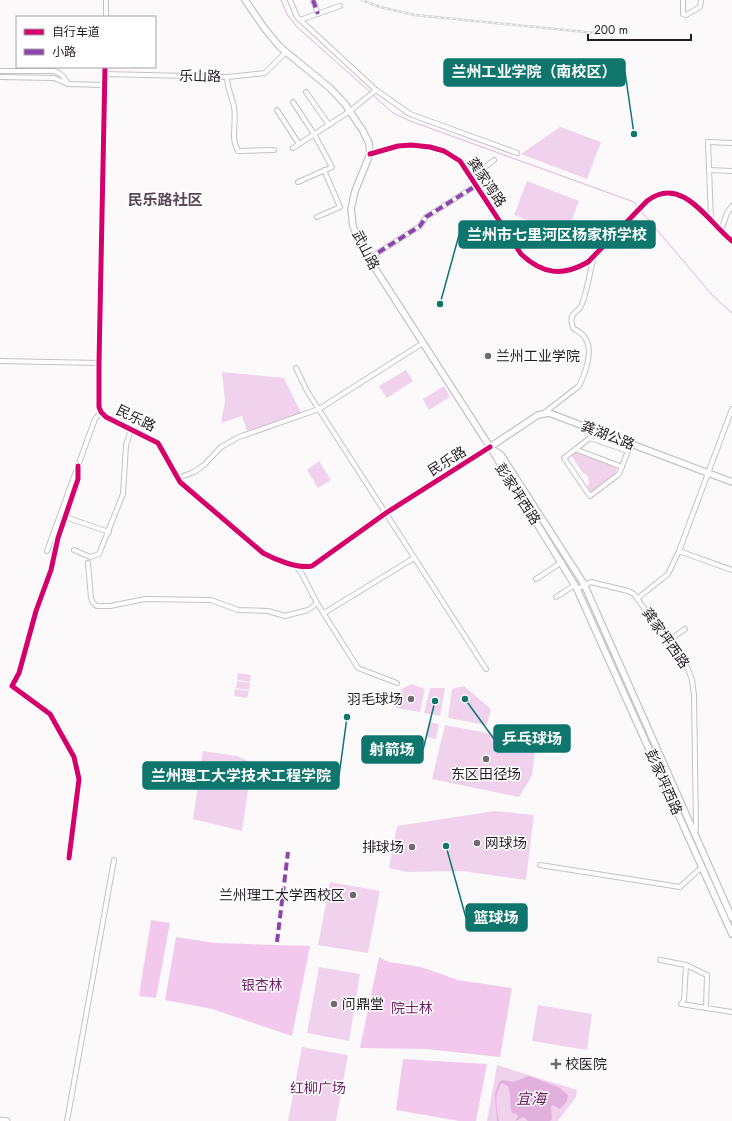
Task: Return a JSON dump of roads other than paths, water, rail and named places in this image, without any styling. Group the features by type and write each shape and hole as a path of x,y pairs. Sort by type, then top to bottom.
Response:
{"main road":[{"path":"245,0 265,29 286,52 330,88 350,111 364,131 369,143 370,154"},
{"name":"武山路","path":"370,154 355,191 351,209 356,235 368,259 490,447"},
{"path":"490,447 544,413"},
{"name":"龚湖公路","path":"544,413 549,413 593,429 732,482"},
{"name":"彭家坪西路","path":"490,447 576,587 732,934"},
{"name":"彭家坪西路","path":"490,447 501,455 584,584 732,918"}],"street":[{"path":"106,0 106,16"},
{"path":"290,0 297,17 376,92 410,114 517,153"},
{"path":"313,0 318,14"},
{"path":"683,0 683,14 686,15 700,7 701,0"},
{"path":"300,20 340,6"},
{"name":"乐山路","path":"105,74 227,77 265,73 286,52"},
{"name":"民乐路","path":"105,68 99,407 101,412 106,417 158,442 178,478 263,553 272,558 306,567 312,566 386,513 490,447"},
{"path":"0,71 59,72 68,84"},
{"path":"0,77 54,78 68,84 104,85"},
{"path":"227,77 228,94 234,108 234,145 238,151 274,150"},
{"path":"306,92 329,125"},
{"path":"293,148 367,100 376,92"},
{"path":"293,102 314,134 332,167 298,182"},
{"path":"277,110 300,144"},
{"path":"711,219 708,142 732,143"},
{"name":"龚家湾路","path":"370,154 398,146 411,145 430,147 444,151 460,161 521,254 537,267 546,271 565,271 580,267 594,256 653,197 673,192 684,196 711,219 732,241"},
{"path":"468,172 476,166 484,168 494,160"},
{"path":"317,217 340,207 324,170"},
{"path":"709,170 732,171"},
{"path":"368,259 420,226 426,217 477,186"},
{"path":"721,231 730,214 732,206"},
{"path":"544,413 579,386 582,381 588,357 588,344 582,334 573,328 572,316 573,313 582,305 594,256"},
{"path":"178,478 194,472 204,465 221,447 234,440 318,409 423,343"},
{"path":"0,360 99,363"},
{"path":"296,368 318,409 486,669"},
{"path":"708,473 732,409"},
{"path":"47,551 95,419 101,412"},
{"path":"590,438 628,451 619,474 590,496 564,458 590,438 593,429"},
{"path":"74,550 90,557 99,554 123,494 126,445 131,430"},
{"path":"576,449 622,467"},
{"path":"69,858 79,779 74,757 50,714 12,686 19,673 36,611 51,570 58,538 78,479 78,466"},
{"name":"龚家坪西路","path":"638,598 668,574 679,551 708,473"},
{"path":"65,517 109,532"},
{"path":"679,551 732,570"},
{"path":"324,613 414,558"},
{"path":"536,579 562,562"},
{"path":"88,563 91,598 93,604 98,606 110,606 145,599 212,600 238,610 268,611 285,616 308,610 317,603"},
{"path":"294,564 302,574 317,603 358,668 397,682"},
{"name":"龚家坪西路","path":"584,584 591,582 628,591 638,598 688,669 692,680 695,729 695,833"},
{"path":"556,597 584,584"},
{"path":"668,641 685,629"},
{"path":"67,1121 114,860"},
{"path":"540,865 680,886 702,867"},
{"path":"660,960 686,965 707,976 706,1008"},
{"path":"686,965 684,1000 681,1004 732,1012"},
{"path":"0,1120 7,1121"}],"water":[{"name":"宜海","path":"529,1076 558,1087 568,1095 567,1101 560,1109 553,1105 551,1107 552,1119 550,1121 528,1121 524,1117 515,1121 518,1117 517,1114 512,1113 508,1086 502,1083 499,1087 497,1096 499,1121 497,1121 495,1094 499,1082 503,1080 513,1082"}],"waterway":[{"path":"281,0 288,16 297,27 370,92"},
{"path":"372,94 393,113 410,121 634,202 639,208"},
{"path":"641,211 713,296 732,313"}],"railway":[{"path":"362,0 380,7 415,15 595,33"}],"place":[{"name":"兰州工业学院（南校区）","path":"634,134"},
{"name":"兰州市七里河区杨家桥学校","path":"440,304"},
{"name":"兰州工业学院","path":"488,356"},
{"name":"羽毛球场","path":"411,699"},
{"name":"乒乓球场","path":"465,699"},
{"name":"射箭场","path":"435,701"},
{"name":"兰州理工大学技术工程学院","path":"347,717"},
{"name":"东区田径场","path":"486,759"},
{"name":"网球场","path":"477,843"},
{"name":"篮球场","path":"446,846"},
{"name":"排球场","path":"412,847"},
{"name":"兰州理工大学西校区","path":"353,895"},
{"name":"问鼎堂","path":"334,1004"},
{"name":"校医院","path":"556,1064"}],"district":[{"name":"民乐路社区","path":"165,200"}],"park label":[{"name":"银杏林","path":"262,985"},
{"name":"院士林","path":"412,1008"},
{"name":"红柳广场","path":"318,1088"}]}
